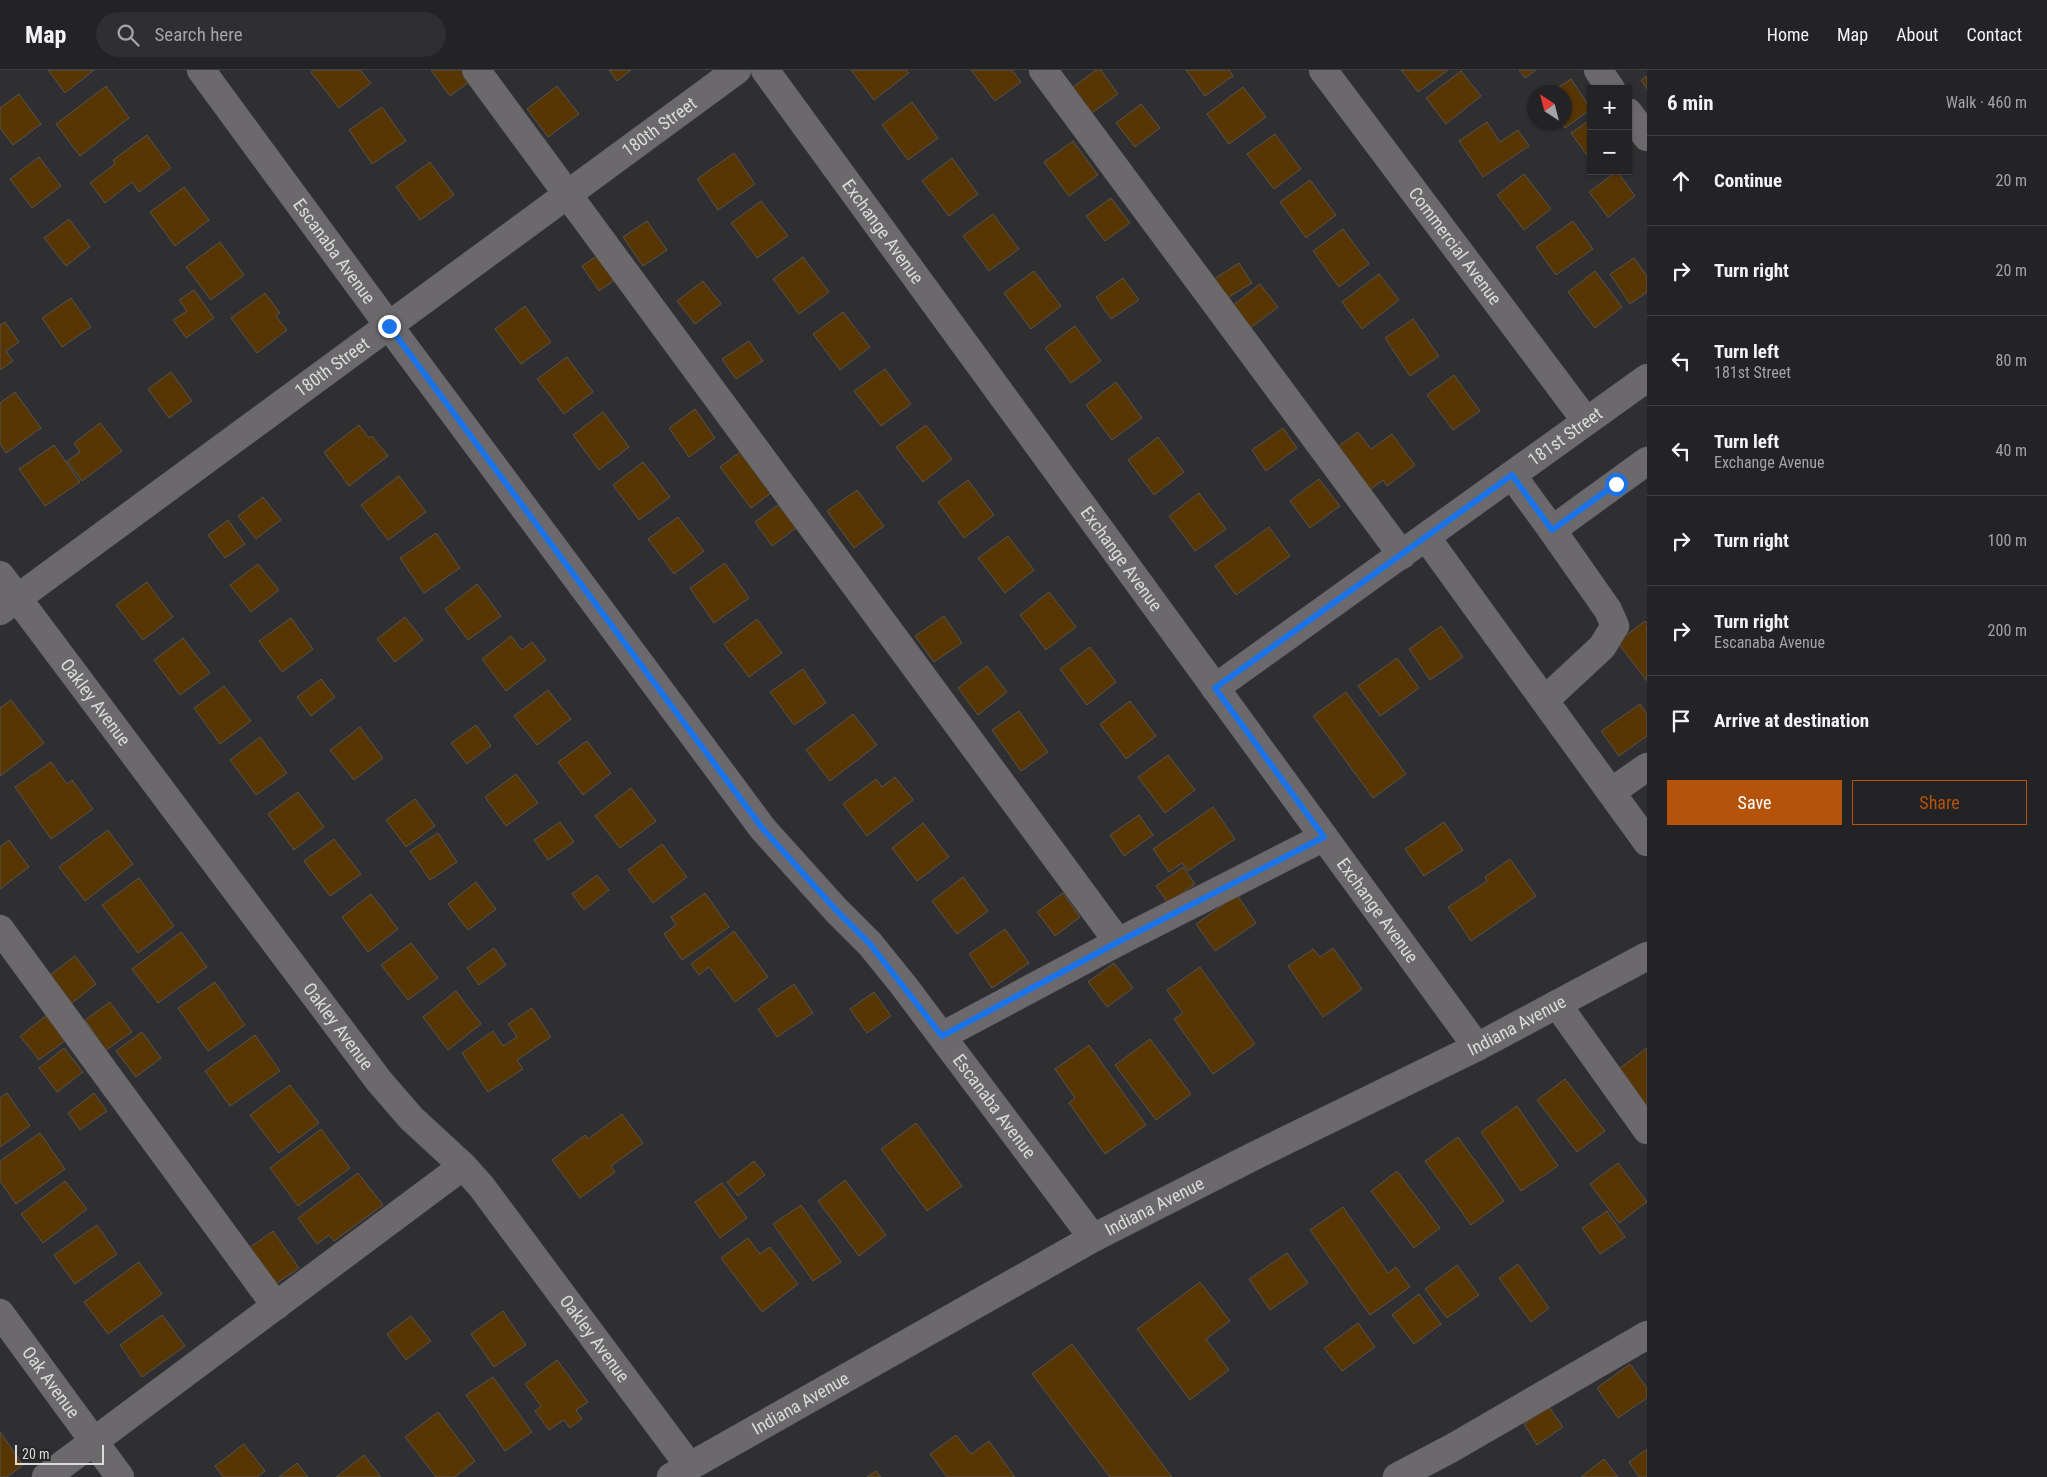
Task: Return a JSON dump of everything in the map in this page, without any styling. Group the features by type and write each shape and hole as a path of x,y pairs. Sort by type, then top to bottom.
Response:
{"street":[{"name":"Escanaba Avenue","path":"201,70 763,829 870,944 942,1036 1093,1238"},
{"path":"476,70 1118,942"},
{"name":"180th Street","path":"9,604 737,70"},
{"name":"Exchange Avenue","path":"765,70 1477,1047"},
{"path":"1043,70 1402,554"},
{"name":"Commercial Avenue","path":"1323,70 1586,421"},
{"path":"1598,70 1608,85"},
{"path":"1632,117 1647,137"},
{"name":"181st Street","path":"1215,688 1586,421 1647,380"},
{"path":"1552,530 1647,461"},
{"path":"1512,475 1608,610 1615,626 1602,647 1544,700"},
{"path":"1426,537 1647,842"},
{"name":"Oakley Avenue","path":"0,575 9,604 379,1081 411,1118 463,1166 481,1186 680,1472"},
{"path":"1611,792 1647,767"},
{"path":"942,1036 1118,942 1324,837"},
{"path":"0,929 276,1306"},
{"name":"Indiana Avenue","path":"680,1472 1093,1238 1252,1157 1477,1047 1647,956"},
{"path":"1557,1004 1647,1130"},
{"path":"46,1477 463,1166"},
{"name":"Oak Avenue","path":"0,1313 120,1477"},
{"path":"1397,1477 1452,1448 1647,1335"}],"building":[{"path":"48,70 94,70 65,93"},
{"path":"314,70 360,70 371,83 339,108 311,72"},
{"path":"431,70 467,70 473,79 450,96"},
{"path":"609,70 631,70 617,81"},
{"path":"851,70 906,70 909,73 874,100"},
{"path":"971,70 1012,70 1021,82 995,101"},
{"path":"1096,70 1101,70 1118,94 1092,113 1073,87"},
{"path":"1186,70 1229,70 1233,76 1205,96"},
{"path":"1401,70 1447,70 1447,71 1418,92"},
{"path":"1519,70 1536,70 1525,78"},
{"path":"1461,71 1481,96 1446,124 1426,98"},
{"path":"1647,76 1647,89 1641,80"},
{"path":"1571,79 1587,103 1587,112 1572,123 1572,85 1562,85"},
{"path":"106,86 129,118 80,156 56,124"},
{"path":"557,86 579,114 548,137 527,109"},
{"path":"1243,87 1266,117 1229,144 1207,114"},
{"path":"19,94 41,124 13,145 0,128 0,108"},
{"path":"912,102 938,138 908,160 882,125"},
{"path":"1141,104 1160,128 1135,147 1116,123"},
{"path":"382,107 406,141 372,164 349,130"},
{"path":"1487,122 1500,142 1518,130 1529,146 1483,177 1459,141"},
{"path":"1587,122 1587,155 1571,133"},
{"path":"1275,134 1301,169 1274,189 1247,154"},
{"path":"147,135 171,168 139,192 132,182 105,203 90,183 115,164 113,160"},
{"path":"1073,141 1098,175 1069,196 1044,162"},
{"path":"734,153 755,184 718,210 697,179"},
{"path":"39,157 61,186 32,208 10,179"},
{"path":"952,158 978,194 949,216 922,181"},
{"path":"430,162 454,195 420,220 396,187"},
{"path":"1524,174 1551,209 1524,230 1497,195"},
{"path":"1612,175 1620,175 1635,196 1608,217 1589,192"},
{"path":"1310,180 1336,215 1306,238 1280,202"},
{"path":"184,187 209,220 175,246 150,212"},
{"path":"1111,198 1130,223 1105,241 1086,216"},
{"path":"761,201 788,236 757,258 731,223"},
{"path":"993,214 1019,249 989,271 963,236"},
{"path":"69,219 90,247 66,266 44,238"},
{"path":"647,221 667,250 643,266 623,237"},
{"path":"1573,221 1593,249 1556,275 1536,247"},
{"path":"1343,229 1369,264 1339,287 1313,251"},
{"path":"220,242 244,275 211,300 186,267"},
{"path":"602,252 619,277 599,291 582,266"},
{"path":"803,257 829,292 799,314 773,279"},
{"path":"1634,258 1647,276 1647,292 1630,304 1610,274"},
{"path":"1239,263 1252,283 1224,300 1211,281"},
{"path":"1034,271 1061,306 1031,329 1004,293"},
{"path":"1595,271 1622,307 1595,328 1568,292"},
{"path":"1379,274 1399,300 1362,329 1342,302"},
{"path":"1123,278 1139,300 1111,319 1096,297"},
{"path":"703,281 721,304 695,324 677,301"},
{"path":"1260,284 1278,307 1248,330 1231,307"},
{"path":"194,290 214,318 186,338 173,320 187,311 179,300"},
{"path":"265,293 280,313 276,316 287,330 257,353 231,318"},
{"path":"71,298 91,327 62,347 42,318"},
{"path":"525,306 551,342 521,364 495,329"},
{"path":"843,312 870,347 840,370 813,334"},
{"path":"1413,319 1439,356 1410,376 1385,338"},
{"path":"5,322 19,342 6,351 13,361 0,370 0,325"},
{"path":"1075,326 1101,361 1071,383 1045,348"},
{"path":"749,341 763,361 736,379 722,359"},
{"path":"567,357 593,392 564,414 537,379"},
{"path":"885,369 911,404 881,426 854,391"},
{"path":"171,372 192,401 169,418 148,389"},
{"path":"1454,375 1480,411 1453,430 1427,395"},
{"path":"1116,382 1142,418 1112,440 1086,405"},
{"path":"15,392 41,428 6,453 0,444 0,403"},
{"path":"695,409 715,438 689,457 669,428"},
{"path":"603,412 629,447 599,470 573,435"},
{"path":"100,423 122,451 82,481 67,461 80,452 74,443"},
{"path":"359,425 369,438 372,436 388,456 349,486 324,452"},
{"path":"926,425 952,459 923,482 896,447"},
{"path":"1283,428 1297,448 1266,471 1252,450"},
{"path":"1358,432 1371,449 1392,434 1415,465 1387,486 1383,480 1367,492 1335,449"},
{"path":"1158,437 1184,472 1154,495 1128,460"},
{"path":"54,445 80,482 45,506 19,469"},
{"path":"747,447 775,490 751,508 720,467"},
{"path":"643,462 670,497 639,520 613,485"},
{"path":"399,476 426,512 388,540 361,505"},
{"path":"1319,479 1340,506 1310,528 1290,501"},
{"path":"968,480 994,515 964,538 938,502"},
{"path":"857,490 884,526 854,548 827,511"},
{"path":"1199,493 1226,529 1195,551 1169,516"},
{"path":"263,497 281,520 256,539 238,516"},
{"path":"778,505 796,528 772,546 755,522"},
{"path":"678,517 704,551 674,574 648,539"},
{"path":"228,520 245,544 225,558 208,535"},
{"path":"1269,527 1290,556 1236,595 1215,566"},
{"path":"436,533 460,568 424,593 400,558"},
{"path":"1008,536 1034,570 1005,593 978,558"},
{"path":"725,563 749,598 714,623 690,588"},
{"path":"258,564 279,590 251,612 230,585"},
{"path":"147,582 173,617 143,640 116,605"},
{"path":"477,584 501,616 468,640 445,609"},
{"path":"1049,592 1076,627 1046,650 1020,615"},
{"path":"944,616 962,643 934,662 915,636"},
{"path":"405,617 423,640 395,662 377,639"},
{"path":"291,618 313,649 282,672 259,641"},
{"path":"757,619 782,653 749,677 724,644"},
{"path":"1645,621 1647,623 1647,681 1617,642"},
{"path":"1441,626 1463,657 1430,680 1409,649"},
{"path":"511,636 522,650 532,642 546,660 506,691 482,659"},
{"path":"183,638 210,673 180,695 154,660"},
{"path":"1090,647 1116,682 1087,705 1060,669"},
{"path":"1397,658 1419,688 1380,716 1358,686"},
{"path":"987,666 1007,692 978,715 958,688"},
{"path":"803,669 826,703 794,725 770,692"},
{"path":"321,679 335,697 311,716 297,697"},
{"path":"224,686 251,721 220,744 194,708"},
{"path":"548,690 571,719 537,745 514,716"},
{"path":"1346,692 1406,774 1373,798 1313,716"},
{"path":"11,700 44,743 0,776 0,708"},
{"path":"1130,701 1156,736 1126,759 1100,724"},
{"path":"1640,704 1647,714 1647,736 1619,756 1601,731"},
{"path":"1019,711 1048,752 1021,771 992,730"},
{"path":"853,714 877,745 830,781 806,750"},
{"path":"476,725 491,746 467,764 451,743"},
{"path":"360,727 383,758 354,780 330,750"},
{"path":"260,737 287,773 256,795 230,760"},
{"path":"587,741 611,773 583,795 558,762"},
{"path":"1168,755 1195,790 1165,813 1138,777"},
{"path":"51,762 67,784 72,780 93,809 51,839 15,787"},
{"path":"516,774 538,803 506,826 485,797"},
{"path":"895,777 913,800 867,836 843,804 876,779 882,787"},
{"path":"631,788 656,821 620,848 595,816"},
{"path":"298,792 324,827 294,850 268,814"},
{"path":"415,799 435,826 406,847 386,820"},
{"path":"1213,807 1235,839 1188,871 1182,863 1169,872 1153,849"},
{"path":"1139,815 1153,835 1124,856 1110,835"},
{"path":"560,822 574,842 548,860 534,840"},
{"path":"1444,822 1463,850 1424,876 1405,849"},
{"path":"923,823 949,857 917,881 892,848"},
{"path":"108,830 133,864 85,901 59,867"},
{"path":"438,833 457,862 430,880 410,851"},
{"path":"334,839 361,874 330,896 304,861"},
{"path":"9,840 29,867 0,889 0,847"},
{"path":"662,844 687,877 653,903 628,870"},
{"path":"1510,859 1536,896 1471,941 1448,907 1487,881 1485,877"},
{"path":"1183,867 1195,884 1168,903 1156,886"},
{"path":"597,875 609,890 584,910 572,894"},
{"path":"963,877 988,911 957,934 932,901"},
{"path":"139,878 174,926 138,953 102,905"},
{"path":"476,882 496,909 468,930 448,904"},
{"path":"705,893 729,927 682,960 664,934 676,925 671,917"},
{"path":"1063,893 1080,917 1055,936 1037,912"},
{"path":"371,894 398,929 368,952 342,917"},
{"path":"1237,895 1256,923 1215,951 1196,924"},
{"path":"1005,929 1029,963 992,988 969,954"},
{"path":"734,931 768,977 735,1002 709,967 699,975 691,964"},
{"path":"181,932 207,967 158,1003 132,969"},
{"path":"411,943 438,978 408,1000 381,965"},
{"path":"494,948 506,965 479,985 467,968"},
{"path":"1333,948 1362,989 1323,1017 1288,966 1313,949 1320,957"},
{"path":"75,956 96,984 72,1003 50,975"},
{"path":"1114,963 1133,988 1107,1007 1088,982"},
{"path":"1200,967 1255,1044 1213,1074 1174,1019 1183,1013 1167,990"},
{"path":"215,982 245,1025 208,1051 178,1008"},
{"path":"794,984 813,1013 777,1037 758,1009"},
{"path":"456,991 481,1024 448,1050 423,1017"},
{"path":"874,992 891,1016 867,1033 850,1009"},
{"path":"110,1002 132,1032 106,1050 85,1020"},
{"path":"532,1008 551,1037 517,1060 523,1069 488,1092 462,1053 493,1031 503,1046 517,1037 508,1024"},
{"path":"47,1015 66,1040 39,1060 20,1036"},
{"path":"142,1032 161,1058 136,1077 116,1051"},
{"path":"255,1035 280,1071 230,1106 205,1071"},
{"path":"1150,1039 1191,1094 1156,1120 1115,1065"},
{"path":"1089,1045 1146,1125 1105,1154 1069,1103 1075,1098 1055,1069"},
{"path":"64,1048 83,1072 57,1092 39,1068"},
{"path":"1647,1048 1647,1111 1617,1070"},
{"path":"1565,1079 1605,1131 1577,1152 1537,1100"},
{"path":"290,1085 319,1123 279,1153 250,1115"},
{"path":"7,1093 30,1126 0,1147 0,1098"},
{"path":"94,1093 107,1111 80,1130 68,1113"},
{"path":"1517,1106 1558,1166 1521,1191 1481,1132"},
{"path":"622,1114 643,1143 611,1166 615,1172 580,1198 552,1160 585,1135 588,1139"},
{"path":"916,1123 962,1186 927,1211 881,1149"},
{"path":"321,1129 350,1168 298,1206 270,1168"},
{"path":"40,1133 65,1169 16,1204 0,1181 0,1161"},
{"path":"1458,1137 1504,1201 1471,1225 1425,1161"},
{"path":"754,1161 765,1175 738,1196 727,1182"},
{"path":"1618,1163 1647,1202 1619,1223 1590,1184"},
{"path":"1397,1171 1440,1228 1414,1248 1371,1191"},
{"path":"358,1173 383,1205 334,1241 329,1235 317,1244 298,1218"},
{"path":"845,1180 886,1235 859,1256 818,1201"},
{"path":"65,1181 87,1209 43,1243 21,1214"},
{"path":"722,1183 747,1218 720,1238 695,1202"},
{"path":"801,1205 841,1262 813,1281 773,1224"},
{"path":"1343,1207 1388,1273 1396,1267 1410,1287 1370,1315 1310,1230"},
{"path":"1607,1211 1625,1237 1600,1254 1582,1228"},
{"path":"97,1225 117,1254 75,1284 54,1255"},
{"path":"273,1231 299,1268 274,1285 249,1248"},
{"path":"748,1238 760,1254 770,1247 798,1284 762,1312 721,1258"},
{"path":"1287,1253 1308,1283 1270,1310 1249,1279"},
{"path":"139,1262 162,1294 108,1334 84,1302"},
{"path":"1518,1264 1549,1308 1531,1322 1499,1278"},
{"path":"1457,1265 1479,1295 1447,1318 1425,1289"},
{"path":"1200,1282 1230,1321 1206,1339 1229,1370 1190,1400 1137,1329"},
{"path":"1419,1294 1441,1324 1414,1344 1392,1315"},
{"path":"503,1311 526,1345 494,1367 471,1334"},
{"path":"162,1315 185,1346 142,1377 120,1345"},
{"path":"411,1316 431,1341 406,1360 387,1334"},
{"path":"1358,1323 1375,1347 1342,1371 1324,1348"},
{"path":"1072,1344 1172,1477 1110,1477 1032,1374"},
{"path":"557,1360 588,1402 576,1410 582,1419 570,1428 564,1420 549,1430 535,1411 541,1406 525,1384"},
{"path":"1630,1364 1647,1388 1647,1398 1618,1418 1597,1388"},
{"path":"493,1377 532,1432 505,1451 466,1395"},
{"path":"1549,1407 1563,1427 1537,1445 1524,1424"},
{"path":"438,1412 475,1461 455,1477 436,1477 405,1437"},
{"path":"0,1432 23,1465 7,1477 0,1477"},
{"path":"956,1435 971,1454 989,1441 1015,1477 947,1477 930,1454"},
{"path":"244,1444 265,1471 257,1477 223,1477 215,1466"},
{"path":"1647,1449 1647,1477 1639,1477 1629,1462"},
{"path":"364,1455 381,1477 336,1477"},
{"path":"1604,1459 1618,1477 1581,1477"},
{"path":"297,1463 308,1477 279,1477"},
{"path":"876,1471 881,1477 867,1477"}],"route":[{"path":"389,326 763,829 836,910 870,944 942,1036 1118,942 1324,837 1215,688 1512,475 1552,530 1616,484"}]}
